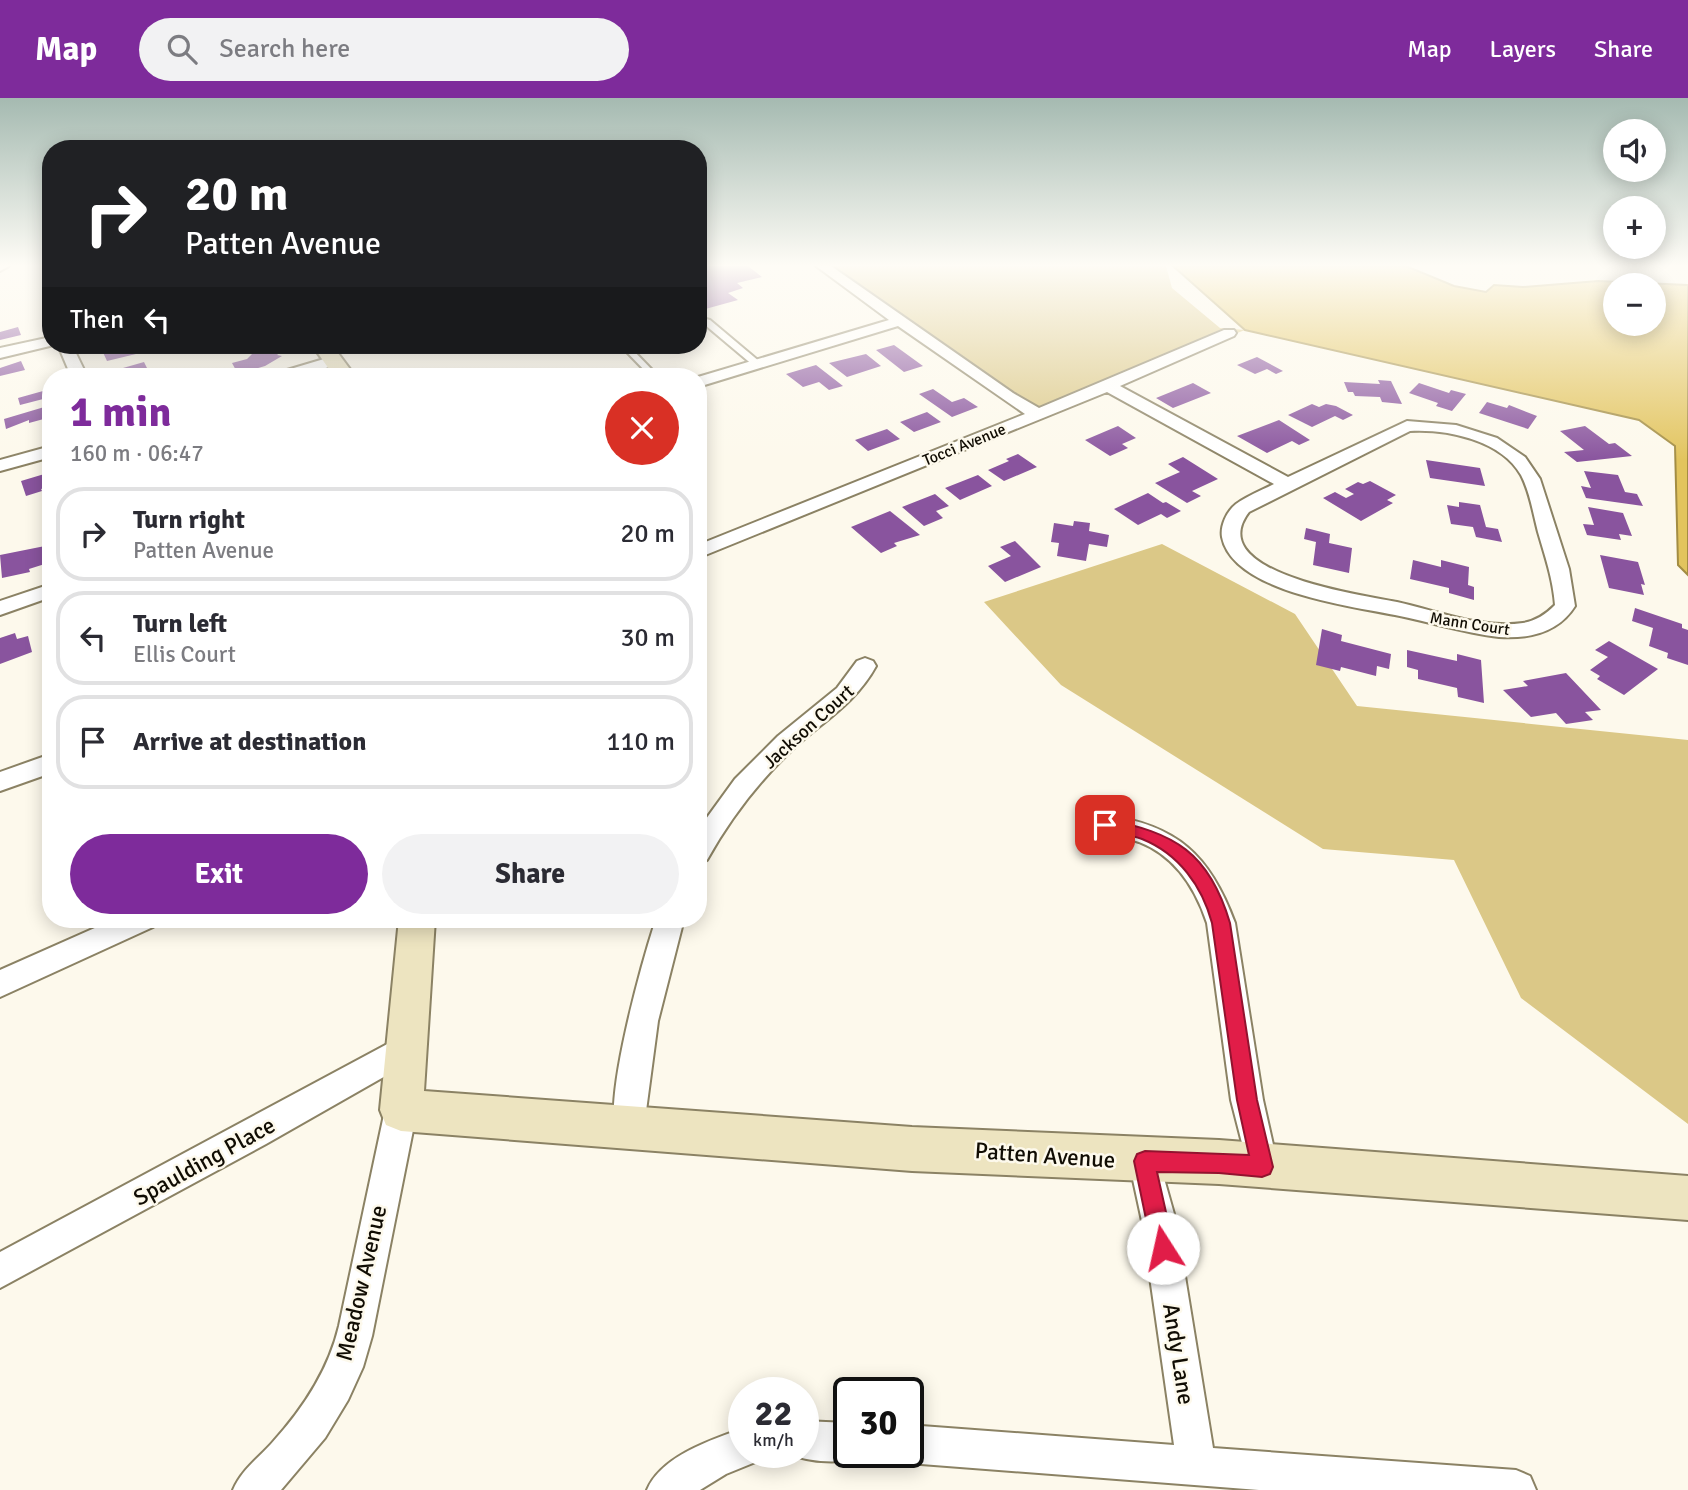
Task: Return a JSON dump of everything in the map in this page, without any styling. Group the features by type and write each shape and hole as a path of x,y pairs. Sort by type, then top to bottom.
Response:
{"street":[{"path":"707,379 867,331"},
{"path":"914,331 1007,396 1038,414"},
{"name":"Tocci Avenue","path":"707,548 1108,386 1229,333"},
{"path":"0,354 42,343"},
{"path":"315,368 335,363"},
{"path":"1108,386 1287,484"},
{"name":"Mann Court","path":"1407,426 1449,428 1483,439 1514,456 1527,470 1560,572 1565,606 1558,616 1544,625 1515,631 1452,622 1285,583 1264,573 1242,555 1234,544 1231,527 1242,508 1287,484 1407,426"},
{"path":"0,456 42,444"},
{"path":"0,466 42,454"},
{"path":"0,608 42,593"},
{"name":"Jackson Court","path":"707,839 759,769 800,730 850,691 865,666"},
{"path":"0,782 42,766"},
{"path":"1105,825 1145,833 1181,853 1203,880 1216,905 1221,923 1247,1100 1262,1167"},
{"path":"0,984 123,928"},
{"name":"Meadow Avenue","path":"253,1490 283,1462 304,1436 334,1388 352,1347 401,1110 415,928"},
{"path":"628,1126 634,1071 667,928"},
{"name":"Spaulding Place","path":"0,1271 406,1048"},
{"name":"Patten Avenue","path":"401,1110 811,1141 1219,1163 1688,1198"},
{"name":"Andy Lane","path":"1145,1161 1159,1221 1196,1465"},
{"path":"924,1445 1516,1490"},
{"path":"667,1490 698,1466 728,1452"}],"lane":[{"path":"718,331 757,364"},
{"path":"633,354 646,368"}],"shaded area":[{"path":"917,331 1243,331 1033,413"},
{"path":"1249,331 1603,331 1603,336 1666,336 1666,331 1688,331 1688,575 1678,565 1675,446 1639,420"},
{"path":"1162,544 1295,614 1357,706 1688,740 1688,1124 1521,998 1454,860 1323,849 1061,685 984,602"}],"building":[{"path":"19,331 21,335 0,340 0,332"},
{"path":"894,345 923,366 904,372 876,350"},
{"path":"104,354 136,354 107,361"},
{"path":"252,354 282,356 258,368 235,368 232,363 247,359"},
{"path":"866,354 881,366 847,377 829,363"},
{"path":"1257,357 1283,371 1276,374 1267,369 1255,374 1237,365"},
{"path":"21,361 25,370 0,376 0,368"},
{"path":"144,362 147,368 123,368"},
{"path":"816,365 843,386 829,390 819,382 803,387 786,374"},
{"path":"1378,380 1391,381 1402,404 1382,402 1380,397 1355,396 1353,392 1348,392 1344,382 1380,384"},
{"path":"1193,383 1211,393 1173,408 1156,398"},
{"path":"1419,383 1449,393 1451,390 1466,394 1452,411 1409,393"},
{"path":"933,389 952,402 964,398 978,407 952,417 919,394"},
{"path":"42,391 42,399 20,405 18,398"},
{"path":"1487,402 1507,408 1509,405 1537,416 1528,429 1479,413"},
{"path":"1312,404 1319,407 1326,404 1336,406 1353,415 1343,420 1335,416 1312,427 1288,415"},
{"path":"42,408 42,419 29,423 29,420 6,429 4,419"},
{"path":"927,412 941,422 914,432 900,422"},
{"path":"1279,420 1310,440 1299,445 1292,441 1267,453 1237,436"},
{"path":"1118,426 1136,438 1122,444 1128,448 1110,456 1085,440"},
{"path":"1585,426 1609,444 1615,443 1632,456 1577,462 1564,452 1584,450 1560,431"},
{"path":"887,429 900,439 868,451 855,440"},
{"path":"1018,454 1037,467 1004,481 988,470 1009,461 1006,459"},
{"path":"1183,457 1218,479 1192,491 1201,496 1187,503 1155,483 1180,472 1168,464"},
{"path":"1426,460 1480,468 1485,486 1430,478"},
{"path":"1584,471 1618,475 1625,492 1637,494 1643,506 1586,498 1581,486 1591,488"},
{"path":"42,475 42,491 26,496 21,481"},
{"path":"978,475 992,486 960,500 945,488"},
{"path":"1370,481 1396,495 1387,500 1393,503 1361,521 1323,498 1335,492 1346,498 1354,494 1345,489 1358,482 1363,484"},
{"path":"1148,493 1181,511 1167,518 1161,514 1138,525 1114,509"},
{"path":"935,494 949,506 936,511 943,518 924,526 902,507"},
{"path":"1459,502 1480,505 1486,527 1498,529 1502,542 1476,537 1473,527 1451,524 1447,505 1459,507"},
{"path":"1588,507 1623,513 1632,536 1619,534 1621,540 1587,535 1583,524 1594,525"},
{"path":"890,511 920,535 894,543 897,546 881,553 851,527"},
{"path":"1074,521 1090,523 1089,531 1109,535 1107,547 1089,544 1086,561 1057,556 1059,543 1051,542 1054,523 1073,526"},
{"path":"1306,528 1330,534 1329,543 1352,548 1349,573 1313,565 1316,542 1304,539"},
{"path":"1015,541 1041,567 1005,582 988,566 1011,556 1000,547"},
{"path":"42,547 42,565 29,569 30,572 2,578 0,555"},
{"path":"1600,555 1638,562 1645,585 1641,584 1644,595 1609,588"},
{"path":"1413,560 1441,567 1441,560 1469,567 1468,585 1474,587 1474,600 1449,593 1449,588 1410,579"},
{"path":"1635,608 1682,624 1682,628 1688,630 1688,665 1667,658 1668,653 1649,646 1653,628 1632,621"},
{"path":"1322,629 1342,635 1341,641 1391,654 1389,669 1377,666 1376,676 1341,667 1340,671 1316,665"},
{"path":"15,633 17,639 28,636 32,652 0,664 0,638"},
{"path":"1609,641 1658,669 1624,695 1597,679 1600,676 1590,670 1608,657 1595,650"},
{"path":"1407,650 1457,661 1457,654 1481,660 1484,703 1458,697 1457,688 1418,679 1418,670 1407,667"},
{"path":"1566,673 1601,710 1585,712 1593,720 1566,724 1556,713 1531,717 1503,690 1528,686 1523,681"}],"route":[{"path":"1105,825 1145,833 1181,853 1193,865 1216,905 1221,923 1247,1100 1262,1167 1145,1161 1163,1248"}]}
